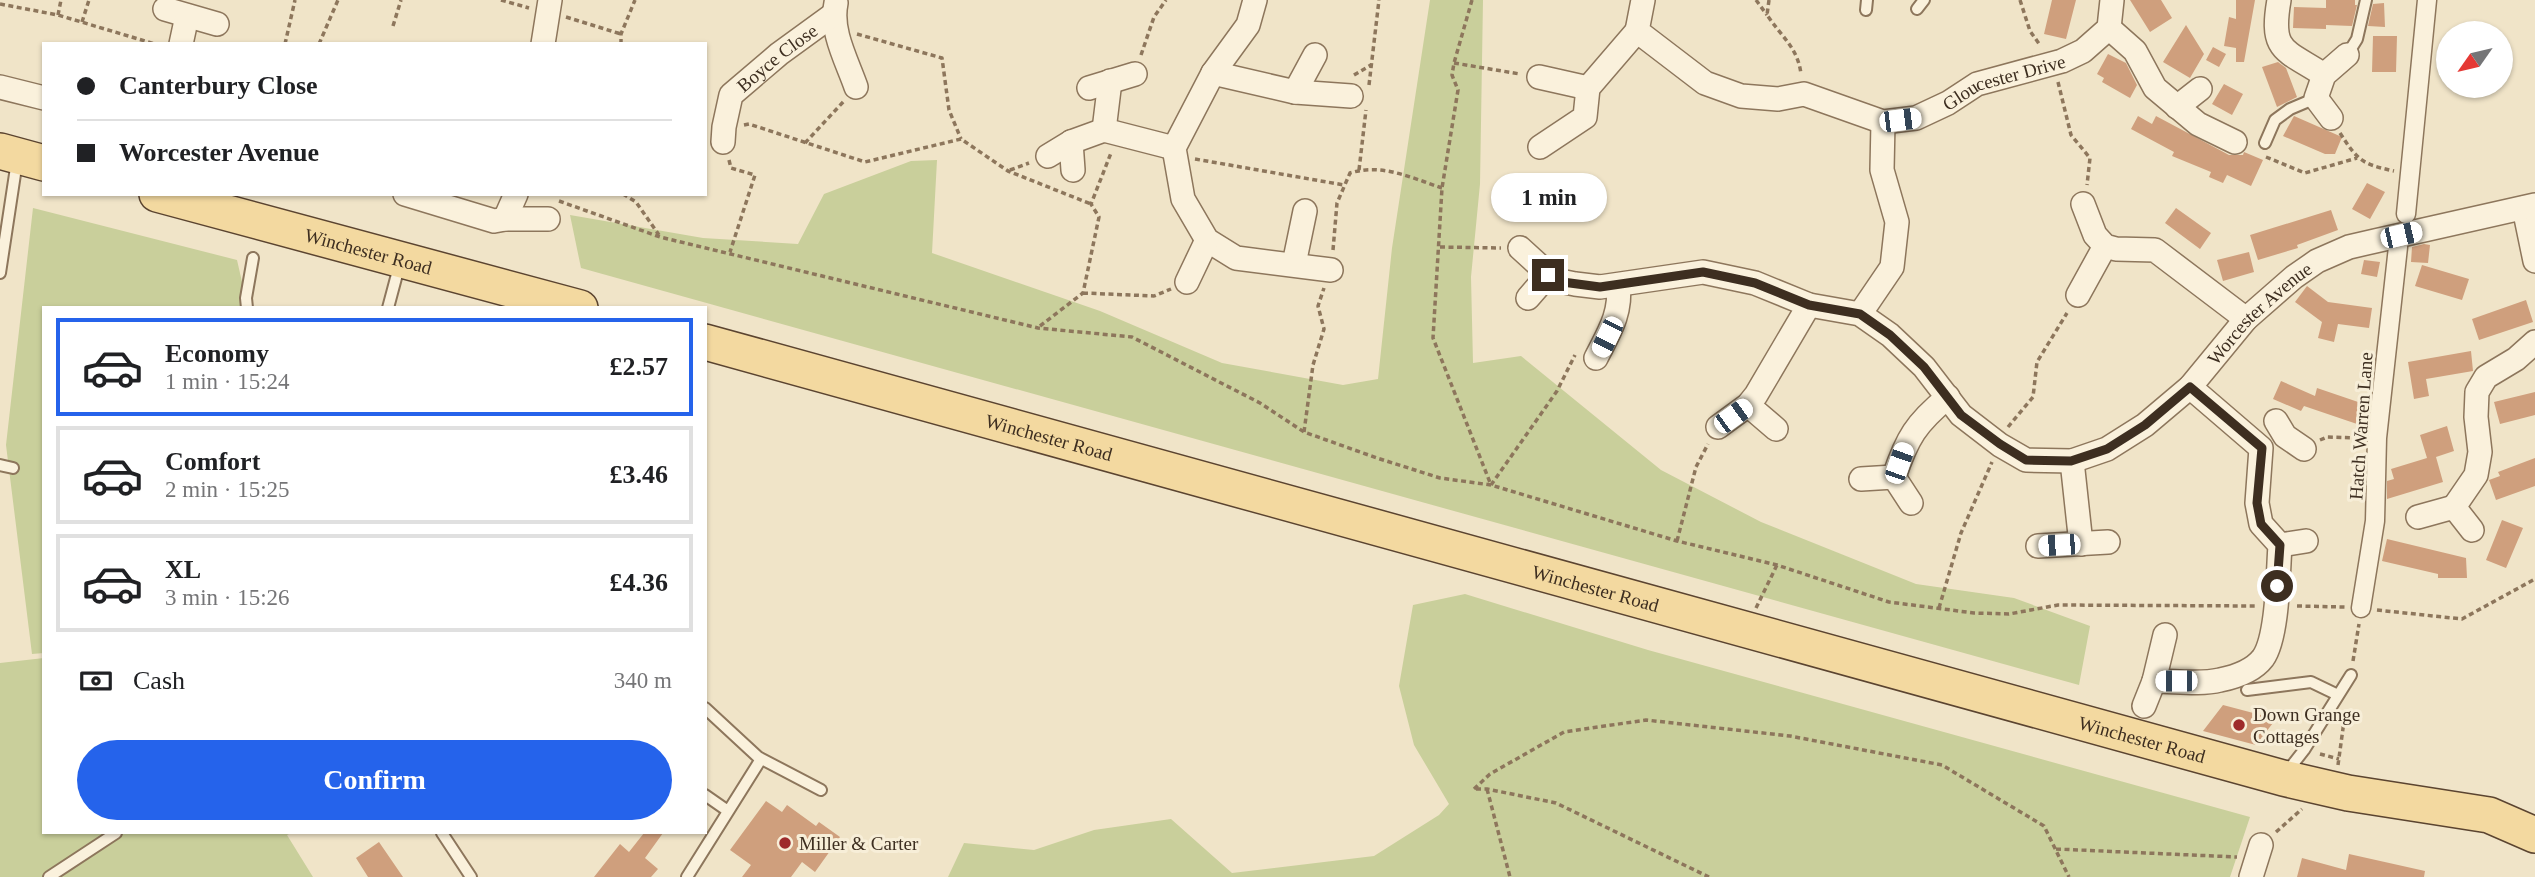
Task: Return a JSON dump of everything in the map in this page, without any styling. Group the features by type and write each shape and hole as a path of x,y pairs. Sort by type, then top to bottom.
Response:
{"main road":[{"name":"Winchester Road","path":"165,196 573,306"},
{"name":"Winchester Road","path":"707,343 2283,778 2348,793 2489,815 2535,835"},
{"name":"Winchester Road","path":"2489,815 2535,805"}],"street":[{"path":"1255,0 1248,25 1213,73 1175,152 1183,199 1207,240 1236,258 1331,270"},
{"path":"1540,146 1585,117 1588,88 1637,31 1643,0"},
{"path":"2112,0 2109,28 2135,51 2155,88 2198,124 2235,142"},
{"path":"2279,0 2275,22 2276,39 2282,48 2323,75"},
{"path":"2406,214 2427,0"},
{"path":"543,42 548,8"},
{"path":"164,9 217,24"},
{"name":"Boyce Close","path":"720,119 731,95 779,54 836,14 856,87"},
{"path":"181,42 187,16"},
{"name":"Gloucester Drive","path":"1637,31 1705,83 1741,96 1779,99 1804,94 1883,122 1916,118 1948,103 1977,84 2055,64 2083,51 2109,28"},
{"path":"1295,92 1315,55"},
{"path":"2331,118 2316,98 2323,75 2347,55"},
{"path":"1213,73 1295,92 1351,96"},
{"path":"1111,132 1099,85 1135,74"},
{"path":"1539,77 1588,88"},
{"path":"0,87 42,98"},
{"path":"2177,107 2200,89"},
{"path":"1860,314 1892,267 1897,222 1882,170 1883,122"},
{"path":"1048,156 1071,142 1111,132 1175,152"},
{"path":"1071,142 1073,170"},
{"path":"412,196 494,221 552,210"},
{"path":"505,219 515,196"},
{"path":"2083,204 2095,235 2105,246 2116,249 2155,250 2246,319"},
{"path":"2529,207 2535,261"},
{"name":"Worcester Avenue","path":"1520,248 1555,281 1600,287 1703,272 1755,283 1809,305 1860,314 1890,335 1924,367 1961,415 2000,444 2026,460 2071,461 2107,449 2145,425 2190,387 2246,319 2294,277 2317,261 2349,247 2529,207"},
{"path":"1294,264 1305,211"},
{"path":"1187,282 1207,240"},
{"path":"2078,295 2105,246"},
{"name":"Hatch Warren Lane","path":"2361,608 2375,521 2377,438 2398,247"},
{"path":"1528,298 1548,275"},
{"path":"1586,356 1617,315 1620,300 1618,285"},
{"path":"1718,427 1748,405 1809,305"},
{"path":"2418,516 2454,507 2476,475 2480,452 2476,417 2477,392 2486,377 2516,359 2535,342"},
{"path":"2190,387 2262,448"},
{"path":"1894,477 1903,449 1923,418 1948,397"},
{"path":"1748,405 1776,429"},
{"path":"2262,448 2292,438"},
{"path":"2154,681 2218,681 2247,671 2263,658 2271,639 2278,606 2280,545 2261,524 2257,503 2262,448"},
{"path":"2071,461 2081,544"},
{"path":"1861,479 1894,477"},
{"path":"1894,477 1911,503"},
{"path":"2454,507 2472,530"},
{"path":"2280,545 2306,541"},
{"path":"2038,546 2108,542"},
{"path":"2144,706 2154,681 2165,635"}],"lane":[{"path":"1917,9 1924,0"},
{"path":"2347,55 2357,38 2366,0"},
{"path":"2265,143 2275,120 2290,109 2316,98"},
{"path":"0,272 21,157"},
{"path":"247,306 253,258"},
{"path":"389,306 401,259"},
{"path":"0,466 13,468"},
{"path":"2283,778 2351,675"},
{"path":"2246,690 2311,682 2338,695"},
{"path":"707,710 761,759 821,790"},
{"path":"687,877 761,759"},
{"path":"707,796 728,811"},
{"path":"49,877 114,834"},
{"path":"443,834 471,877"}],"path":[{"path":"58,15 61,0"},
{"path":"82,22 89,0"},
{"path":"285,42 295,0"},
{"path":"320,42 338,0"},
{"path":"393,26 401,0"},
{"path":"501,0 548,8 621,34"},
{"path":"621,42 621,34 635,0"},
{"path":"1135,74 1154,17 1166,0"},
{"path":"1472,0 1452,75 1458,90 1442,188 1433,338 1490,485"},
{"path":"1766,15 1768,0 1757,1 1766,15 1791,44 1799,59 1804,94"},
{"path":"2020,0 2030,31 2055,64 2071,135 2090,158 2083,204"},
{"path":"0,4 58,15 148,42"},
{"path":"836,14 942,58 948,110 961,139 1008,171 1091,204 1100,217 1083,293 1038,328"},
{"path":"1454,63 1539,77"},
{"path":"806,143 856,87"},
{"path":"2331,118 2357,158 2374,167 2410,171"},
{"path":"730,252 755,175 732,168 720,119 750,124 865,162 961,139"},
{"path":"1091,204 1111,132"},
{"path":"2235,142 2305,173 2357,158"},
{"path":"1175,152 1344,185"},
{"path":"1304,432 1313,365 1324,329 1318,306 1331,270 1337,203 1350,173 1366,168 1408,176 1442,188"},
{"path":"626,196 636,202 660,237"},
{"path":"552,210 1038,328 1132,337 1260,403 1304,432 1440,478 1490,485 1677,541 1777,565 1889,602 1974,613 2009,614 2058,605 2278,606 2361,608 2462,619 2535,579"},
{"path":"1440,247 1520,248"},
{"path":"1083,293 1154,296 1187,282"},
{"path":"1490,485 1557,391 1586,356"},
{"path":"1677,541 1696,467 1718,427"},
{"path":"2292,438 2377,438"},
{"path":"1747,628 1777,565"},
{"path":"1709,877 1556,803 1487,789 1474,789 1490,774 1564,732 1646,720 1790,736 1942,765 2044,826 2069,877"},
{"path":"2304,750 2339,758"},
{"path":"1487,789 1510,877"},
{"path":"2055,849 2256,866 2304,808"}],"green space":[{"path":"1430,0 1483,0 1480,184 1471,277 1473,363 1521,356 1661,470 1761,522 1916,584 2014,598 2090,626 2079,685 581,268 570,215 703,238 798,244 824,194 911,161 937,160 932,253 1100,311 1222,363 1343,385 1378,379 1392,248"},
{"path":"33,208 237,260 248,306 42,306 42,653 32,654 6,445"},
{"path":"1465,594 1648,650 2250,817 2230,877 948,877 964,843 1034,850 1094,830 1171,819 1232,873 1374,856 1439,815 1449,804 1414,745 1399,686 1413,605"},
{"path":"42,658 42,834 289,834 287,835 313,877 0,877 0,663"}],"building":[{"path":"2052,0 2076,0 2066,39 2044,34"},
{"path":"2130,0 2161,0 2172,18 2150,32"},
{"path":"2236,0 2255,0 2244,62 2236,62 2236,48 2224,46 2229,17 2236,19"},
{"path":"2326,0 2355,0 2357,5 2352,26 2326,25 2326,29 2293,28 2294,7 2326,8"},
{"path":"2384,3 2385,27 2368,26 2373,4"},
{"path":"2186,25 2204,54 2190,78 2163,62"},
{"path":"2373,36 2397,36 2396,72 2372,72"},
{"path":"2213,47 2226,54 2219,67 2206,60"},
{"path":"2108,54 2126,63 2137,85 2130,98 2102,82 2104,78 2097,74"},
{"path":"2278,62 2286,68 2297,97 2277,107 2262,67"},
{"path":"2224,84 2243,94 2232,115 2212,104"},
{"path":"2138,116 2152,124 2156,116 2229,155 2243,155 2244,152 2263,160 2251,186 2227,175 2223,183 2209,177 2211,172 2172,156 2174,152 2131,129"},
{"path":"2294,116 2342,137 2335,154 2325,154 2283,136"},
{"path":"2367,183 2385,192 2370,219 2352,209"},
{"path":"2176,208 2211,233 2200,249 2165,223"},
{"path":"2331,210 2338,230 2297,245 2298,248 2258,260 2250,235"},
{"path":"2430,245 2428,263 2411,262 2412,247"},
{"path":"2249,252 2254,272 2223,281 2217,260"},
{"path":"2364,260 2380,262 2377,277 2361,274"},
{"path":"2422,265 2469,279 2462,300 2415,286"},
{"path":"2307,286 2328,302 2372,308 2369,328 2338,324 2334,342 2318,338 2322,322 2295,302"},
{"path":"2526,300 2533,322 2479,340 2472,319"},
{"path":"2471,351 2473,371 2426,379 2429,396 2414,399 2408,362"},
{"path":"2281,381 2315,396 2317,388 2364,404 2357,424 2304,406 2301,411 2273,399"},
{"path":"2535,392 2535,415 2500,424 2494,402"},
{"path":"2447,426 2454,451 2436,457 2443,482 2387,499 2387,481 2394,479 2391,469 2427,458 2420,435"},
{"path":"2535,458 2535,486 2496,500 2489,480 2500,476 2498,472"},
{"path":"2502,520 2523,528 2506,568 2486,560"},
{"path":"2387,539 2466,558 2467,578 2438,578 2438,574 2382,561"},
{"name":"Down Grange Cottages","path":"2223,705 2276,719 2256,745 2203,731"},
{"name":"Miller & Carter","path":"766,801 782,812 787,805 816,826 819,822 840,837 815,872 802,862 791,877 742,877 751,865 730,850"},
{"path":"643,834 662,834 645,858 658,869 651,877 594,877 620,844 629,852"},
{"path":"379,842 403,877 368,877 356,858"},
{"path":"2349,854 2425,871 2424,877 2297,877 2302,858 2346,870"}],"place":[{"name":"Down Grange Cottages","path":"2239,725"},
{"name":"Miller & Carter","path":"785,843"}],"route":[{"path":"1548,275 1555,281 1600,287 1703,272 1755,283 1809,305 1860,314 1890,335 1924,367 1961,415 2026,460 2071,461 2107,449 2145,425 2190,387 2262,448 2257,503 2261,524 2280,545 2277,586"}]}
